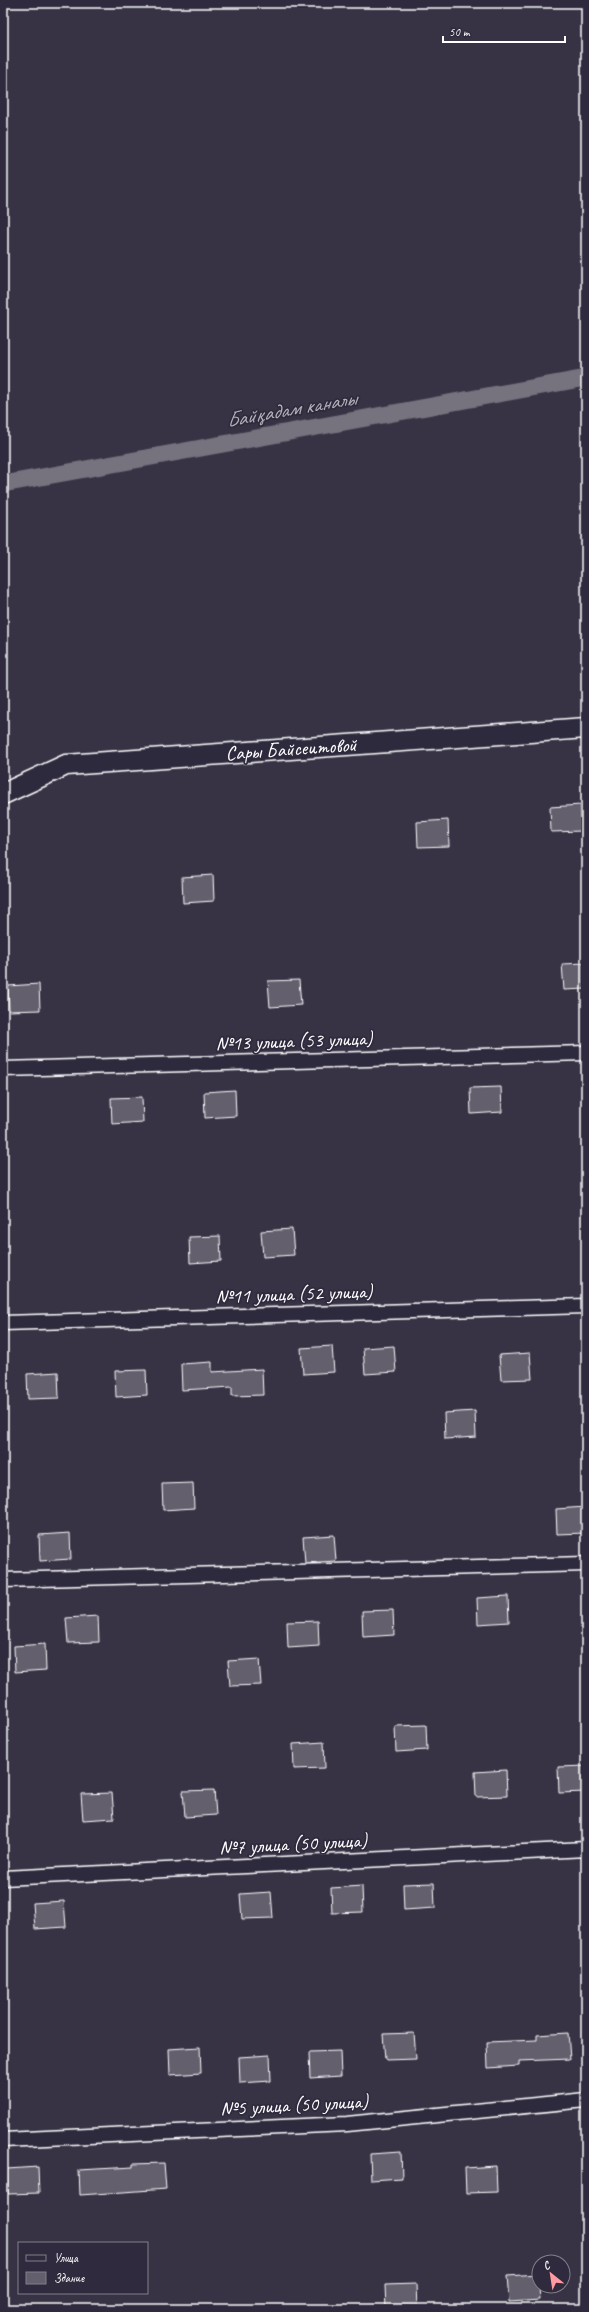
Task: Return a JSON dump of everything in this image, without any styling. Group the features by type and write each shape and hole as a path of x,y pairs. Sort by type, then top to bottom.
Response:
{"street":[{"name":"Сары Байсеитовой","path":"3,794 66,765 586,728"},
{"name":"№13 улица (53 улица)","path":"3,1069 586,1053"},
{"name":"№11 улица (52 улица)","path":"3,1323 586,1306"},
{"path":"3,1580 586,1564"},
{"name":"№7 улица (50 улица)","path":"3,1878 586,1849"},
{"name":"№5 улица (50 улица)","path":"3,2140 347,2124 586,2100"}],"building":[{"path":"581,805 582,831 551,832 550,807"},
{"path":"448,820 449,846 418,847 417,822"},
{"path":"213,875 214,901 183,903 182,877"},
{"path":"586,963 586,989 564,990 562,964"},
{"path":"299,980 301,1005 270,1007 268,981"},
{"path":"39,984 40,1010 9,1011 8,986"},
{"path":"501,1087 502,1112 471,1114 470,1088"},
{"path":"235,1090 236,1116 205,1118 204,1092"},
{"path":"142,1097 143,1122 112,1124 111,1098"},
{"path":"292,1229 294,1255 263,1257 261,1231"},
{"path":"220,1236 221,1261 190,1263 189,1237"},
{"path":"332,1346 334,1372 303,1374 301,1348"},
{"path":"394,1346 396,1372 365,1374 363,1348"},
{"path":"530,1353 532,1379 501,1380 499,1355"},
{"path":"212,1362 212,1372 262,1369 263,1395 232,1396 232,1387 182,1390 181,1364"},
{"path":"146,1370 147,1395 116,1397 115,1371"},
{"path":"58,1372 59,1398 28,1399 27,1374"},
{"path":"475,1411 476,1437 445,1439 444,1413"},
{"path":"193,1483 194,1508 163,1510 162,1484"},
{"path":"586,1507 586,1533 557,1534 556,1509"},
{"path":"70,1533 71,1559 40,1561 39,1535"},
{"path":"334,1535 336,1561 305,1563 303,1537"},
{"path":"508,1596 509,1622 478,1624 477,1598"},
{"path":"393,1610 394,1635 363,1637 362,1611"},
{"path":"98,1616 99,1642 68,1643 66,1618"},
{"path":"318,1621 319,1646 288,1648 287,1622"},
{"path":"45,1644 46,1670 15,1672 14,1646"},
{"path":"259,1659 261,1685 230,1686 228,1661"},
{"path":"426,1725 427,1750 396,1752 395,1726"},
{"path":"324,1742 325,1768 294,1769 293,1744"},
{"path":"586,1766 586,1792 559,1793 558,1767"},
{"path":"506,1770 507,1796 476,1797 475,1772"},
{"path":"214,1790 216,1815 185,1817 183,1791"},
{"path":"112,1793 114,1818 83,1820 81,1794"},
{"path":"434,1883 435,1908 404,1910 403,1884"},
{"path":"362,1886 363,1912 332,1913 331,1888"},
{"path":"271,1892 273,1918 242,1919 240,1894"},
{"path":"64,1901 66,1927 35,1929 33,1903"},
{"path":"414,2033 416,2059 385,2060 383,2034"},
{"path":"568,2033 570,2059 519,2061 519,2066 488,2068 487,2042 537,2040 537,2035"},
{"path":"200,2047 201,2073 170,2075 169,2049"},
{"path":"340,2051 341,2076 310,2078 309,2052"},
{"path":"270,2055 271,2081 240,2083 239,2057"},
{"path":"401,2152 402,2178 371,2180 370,2154"},
{"path":"164,2163 166,2189 80,2195 79,2170 133,2167 133,2164"},
{"path":"496,2166 497,2192 466,2193 465,2168"},
{"path":"38,2167 39,2193 8,2194 7,2169"},
{"path":"531,2274 531,2294 540,2294 540,2300 509,2302 507,2276"},
{"path":"416,2284 417,2309 386,2309 385,2285"}],"waterway":[{"name":"Байқадам каналы","path":"3,484 586,378"}]}
